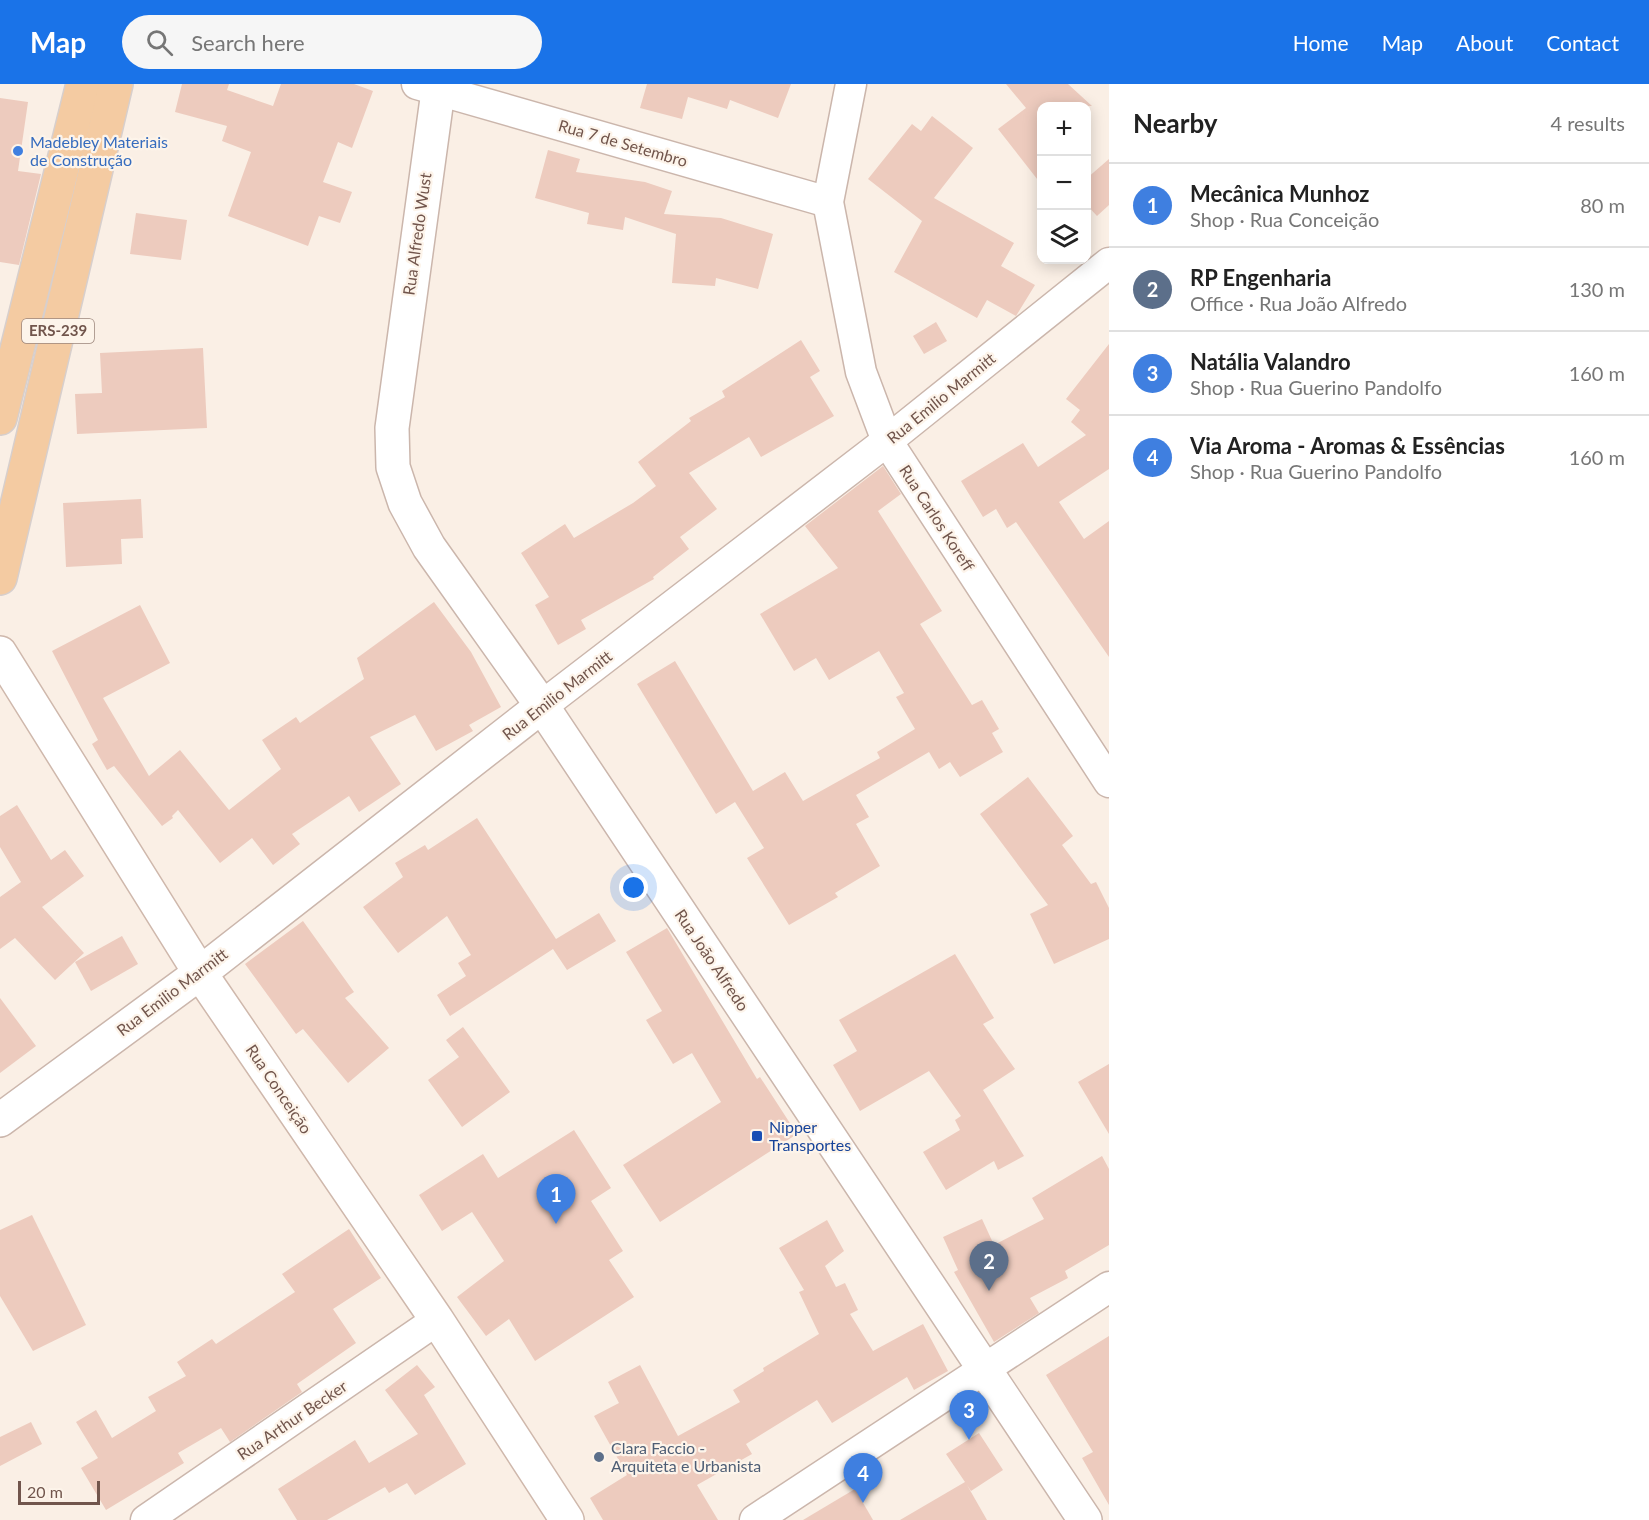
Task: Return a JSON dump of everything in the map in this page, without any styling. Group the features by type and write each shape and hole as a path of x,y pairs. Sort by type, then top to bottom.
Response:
{"main road":[{"name":"ERS-239","path":"0,418 82,84"},
{"name":"ERS-239","path":"0,578 116,84"}],"street":[{"name":"Rua Carlos Koreff","path":"851,84 828,202 861,372 887,441 1109,782"},
{"name":"Rua 7 de Setembro","path":"431,86 828,202"},
{"name":"Rua Alfredo Wust","path":"397,384 431,86"},
{"name":"Rua Emilio Marmitt","path":"0,1120 200,973 887,441 1109,263"},
{"name":"Rua João Alfredo","path":"397,384 392,428 393,467 405,503 429,547 542,706 1085,1520"},
{"name":"Rua Conceição","path":"0,653 200,973 437,1320 567,1520"},
{"path":"755,1520 1109,1287"},
{"name":"Rua Arthur Becker","path":"146,1520 437,1320"}],"building":[{"path":"182,84 229,84 227,90 273,106 281,84 354,84 373,91 352,148 338,142 323,182 352,192 340,223 319,216 308,246 228,216 251,152 222,141 227,126 175,112"},
{"path":"647,84 791,84 778,118 730,100 727,109 688,97 682,119 640,108"},
{"path":"1006,84 1068,84 1088,102 1037,102 1037,179 998,129 1026,108"},
{"path":"0,98 28,102 18,171 41,174 19,265 0,262"},
{"path":"932,116 973,148 934,198 1014,243 1001,266 1035,285 1016,316 987,300 977,318 894,272 922,221 868,179 912,124 921,131"},
{"path":"548,150 580,159 576,172 645,182 672,191 664,214 721,218 773,234 758,289 716,278 715,286 672,283 676,234 625,217 623,230 587,224 589,213 535,198"},
{"path":"1109,159 1109,205 1097,216 1091,209 1091,175"},
{"path":"136,213 187,220 181,260 130,254"},
{"path":"936,322 947,341 924,354 913,336"},
{"path":"801,340 820,371 810,377 834,416 761,457 749,437 689,473 717,509 680,537 689,549 653,577 654,579 581,620 586,629 558,645 535,605 549,597 521,553 565,524 574,538 633,503 656,486 638,462 691,421 689,418 725,397 722,391"},
{"path":"1109,344 1109,469 1059,502 1084,539 1109,521 1109,657 1016,522 1007,528 996,509 983,517 961,481 1023,443 1038,467 1086,435 1071,422 1080,410 1066,399"},
{"path":"203,348 207,428 77,434 75,394 102,393 100,353"},
{"path":"883,466 901,494 878,511 942,611 920,624 972,705 982,700 999,729 992,733 1003,752 960,777 950,762 939,769 929,752 856,795 869,817 856,824 880,866 835,893 838,897 789,925 747,858 764,848 735,802 716,814 637,684 675,661 753,791 785,772 803,801 880,758 877,752 915,729 896,697 904,693 879,651 829,680 816,658 794,671 760,614 838,568 805,526"},
{"path":"141,499 143,538 121,539 122,564 66,567 63,503"},
{"path":"434,602 471,652 501,707 469,725 473,731 436,751 415,715 370,737 401,784 359,812 349,796 292,834 300,844 273,865 252,838 220,863 178,810 172,816 173,818 162,826 114,766 107,770 92,744 98,740 52,651 140,605 170,663 103,698 149,776 180,750 229,810 281,769 262,740 296,717 300,723 364,679 357,658"},
{"path":"1028,777 1073,836 1062,845 1091,884 1096,882 1109,908 1109,939 1054,964 1030,914 1048,905 980,814"},
{"path":"17,805 51,860 65,850 84,876 42,907 84,953 55,980 15,938 0,949 0,897 21,882 0,847 0,816"},
{"path":"477,818 556,939 599,913 616,941 567,970 553,949 450,1016 437,995 466,976 458,963 471,955 447,916 398,953 363,907 403,877 395,863 425,845 428,850"},
{"path":"303,921 354,992 345,998 389,1048 348,1083 303,1029 296,1034 245,964"},
{"path":"667,928 757,1079 760,1077 797,1134 660,1222 623,1165 721,1102 692,1053 673,1064 646,1020 662,1011 626,952"},
{"path":"122,936 138,964 91,991 75,962"},
{"path":"955,954 994,1018 983,1024 1015,1069 983,1090 1024,1156 998,1170 994,1161 946,1190 923,1152 960,1130 955,1120 961,1116 929,1071 860,1111 833,1065 857,1051 839,1020"},
{"path":"0,998 36,1046 0,1073"},
{"path":"463,1027 510,1092 462,1127 428,1080 459,1057 446,1040"},
{"path":"1109,1064 1109,1134 1078,1082"},
{"path":"574,1130 611,1188 591,1201 623,1251 609,1260 634,1297 535,1361 509,1319 486,1336 457,1297 504,1261 472,1212 442,1231 419,1195 483,1154 498,1178"},
{"path":"1102,1156 1109,1169 1109,1245 1065,1271 1068,1278 1030,1298 1039,1313 994,1342 954,1272 958,1270 943,1237 982,1219 994,1245 1044,1219 1032,1198"},
{"path":"32,1215 86,1325 33,1351 0,1296 0,1230"},
{"path":"827,1220 844,1251 825,1266 836,1287 845,1283 858,1310 850,1314 873,1351 923,1324 948,1371 914,1390 907,1377 832,1423 817,1400 746,1444 752,1454 697,1485 718,1520 603,1520 590,1498 627,1475 594,1416 619,1403 608,1382 640,1365 678,1436 740,1402 733,1390 764,1371 763,1368 819,1334 799,1292 804,1290 779,1248"},
{"path":"349,1229 381,1278 333,1309 356,1343 297,1384 302,1392 230,1442 221,1428 178,1453 184,1463 106,1510 81,1468 98,1458 76,1422 96,1410 112,1438 156,1411 148,1397 186,1376 177,1362 212,1339 216,1344 295,1292 282,1274"},
{"path":"1109,1336 1109,1505 1082,1458 1093,1452 1046,1375"},
{"path":"417,1365 435,1387 424,1395 466,1464 415,1495 407,1483 389,1493 385,1487 327,1520 297,1520 278,1489 355,1440 369,1463 418,1434 385,1390"},
{"path":"31,1422 42,1444 0,1466 0,1437"},
{"path":"979,1433 1003,1470 971,1491 967,1485 987,1520 900,1520 965,1482 946,1454"},
{"path":"855,1489 873,1520 803,1520"}],"place":[{"name":"Madebley Materiais de Construção","path":"18,151"},
{"name":"Nipper Transportes","path":"757,1136"},
{"name":"Mecânica Munhoz","path":"556,1224"},
{"name":"RP Engenharia","path":"989,1291"},
{"name":"Natália Valandro","path":"969,1440"},
{"name":"Clara Faccio - Arquiteta e Urbanista","path":"599,1457"},
{"name":"Via Aroma - Aromas & Essências","path":"863,1503"}]}
